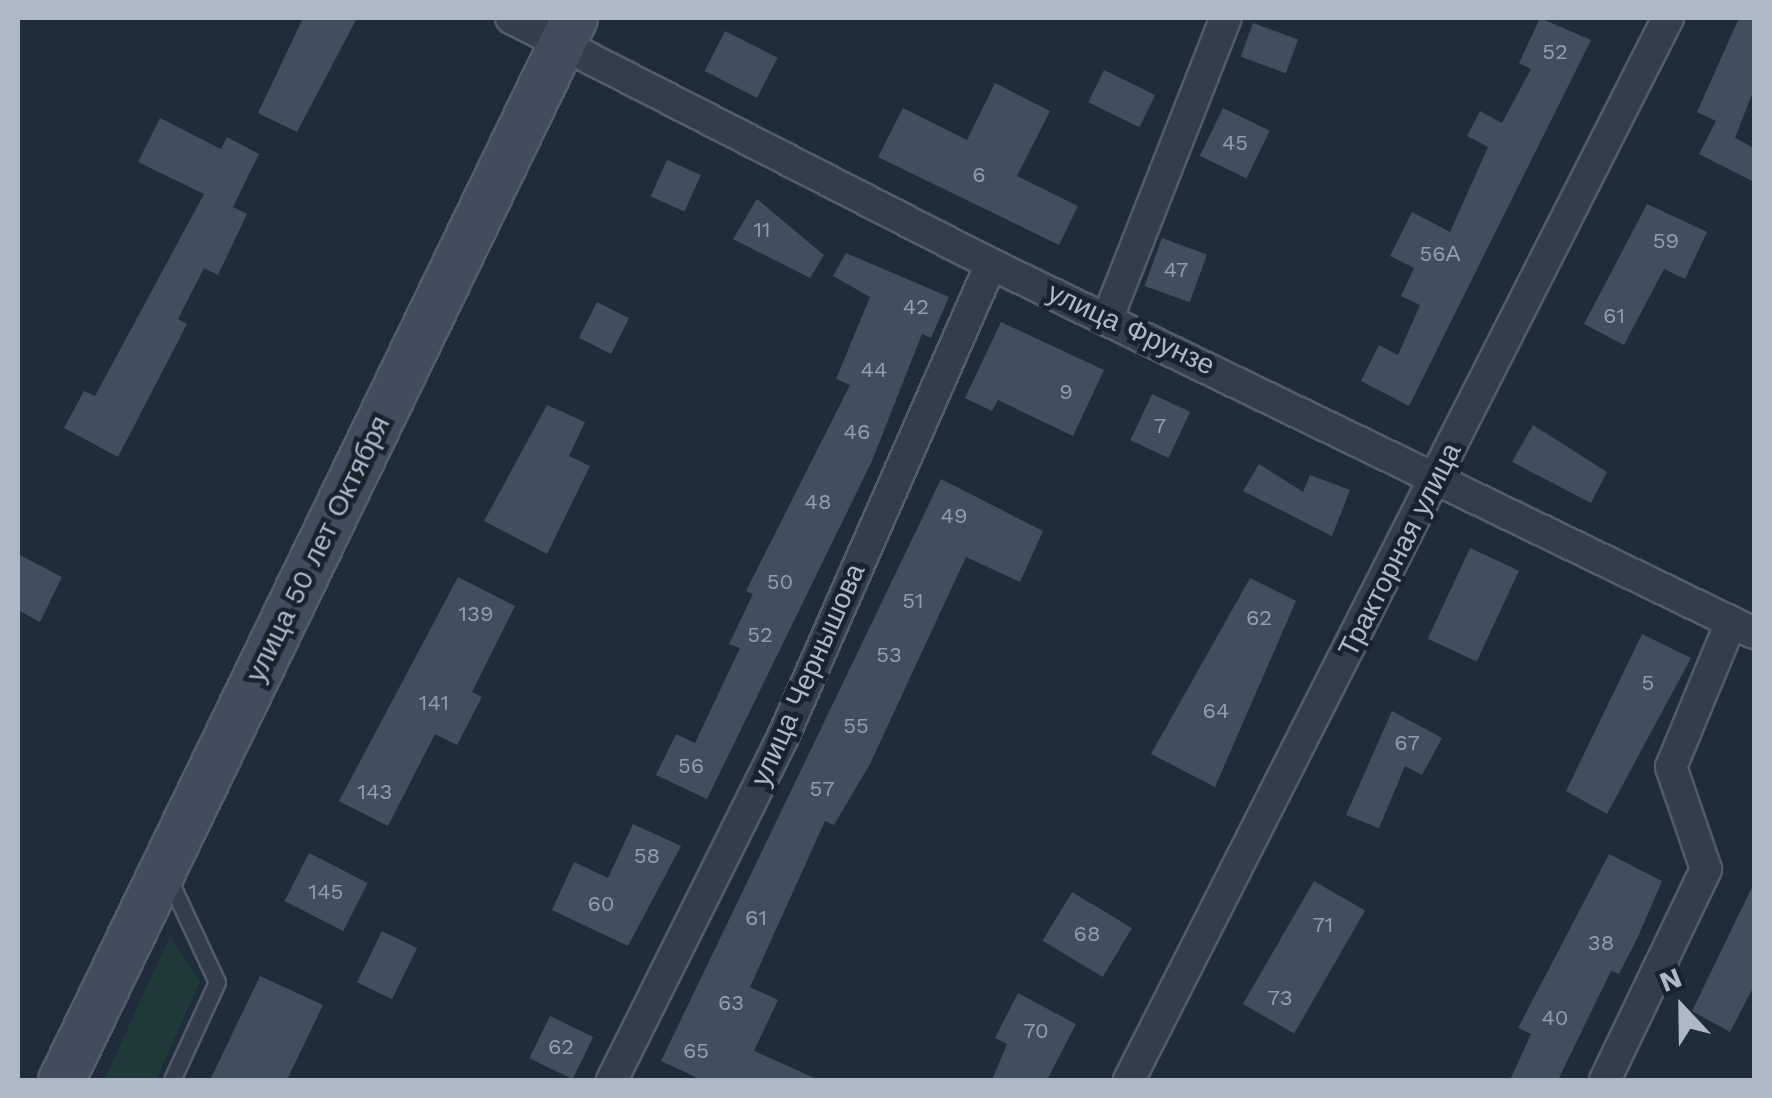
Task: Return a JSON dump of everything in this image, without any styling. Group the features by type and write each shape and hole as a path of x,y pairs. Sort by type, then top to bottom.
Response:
{"main road":[{"name":"улица 50 лет Октября","path":"62,1080 568,29"}],"street":[{"name":"улица Фрунзе","path":"511,18 568,29 990,264 1439,474 1743,628"},
{"path":"1108,317 1226,18"},
{"name":"Тракторная улица","path":"1130,1080 1668,18"},
{"name":"улица Чернышова","path":"612,1080 783,736 990,264"},
{"path":"1604,1080 1706,869 1671,767 1743,628"}],"lane":[{"path":"164,868 217,982 172,1080"}],"green space":[{"path":"170,936 200,981 156,1080 104,1080"}],"building":[{"path":"303,18 357,18 297,132 258,113"},
{"path":"1540,18 1591,40 1409,406 1361,381 1379,345 1398,355 1420,305 1401,296 1414,268 1390,256 1412,212 1450,232 1488,147 1467,136 1480,111 1502,123 1531,69 1519,63"},
{"path":"1739,18 1754,18 1754,89 1735,138 1754,148 1754,182 1699,154 1716,121 1697,112"},
{"path":"1253,23 1298,39 1286,73 1241,57"},
{"path":"725,31 778,58 757,98 705,71"},
{"path":"1104,70 1155,95 1139,127 1088,102"},
{"path":"995,83 1050,111 1017,176 1078,206 1059,245 878,157 903,108 967,140"},
{"path":"1223,108 1270,131 1247,178 1200,156"},
{"path":"160,118 221,149 227,137 259,154 233,207 247,214 218,275 204,268 178,319 187,324 118,457 64,428 84,391 95,396 204,194 138,162"},
{"path":"667,160 701,175 685,212 651,197"},
{"path":"757,199 824,255 810,278 733,239"},
{"path":"1647,204 1707,232 1685,279 1664,269 1624,345 1584,324"},
{"path":"1162,238 1207,254 1190,302 1145,286"},
{"path":"846,253 949,297 931,338 922,334 872,461 707,799 656,775 676,734 695,743 740,648 729,644 753,594 746,591 850,385 836,379 870,297 833,276"},
{"path":"597,302 629,318 611,354 579,338"},
{"path":"1001,322 1104,370 1073,436 998,400 992,411 965,398"},
{"path":"1152,394 1190,412 1169,458 1130,440"},
{"path":"547,405 585,422 569,456 590,466 547,554 484,521"},
{"path":"1533,425 1607,472 1591,503 1512,462"},
{"path":"1259,464 1303,492 1310,475 1350,490 1332,536 1243,491"},
{"path":"941,479 1043,531 1020,582 966,557 870,764 834,825 825,821 750,987 778,1000 754,1051 819,1080 702,1080 661,1061"},
{"path":"1470,548 1519,571 1477,661 1428,639"},
{"path":"18,554 62,577 40,622 18,610"},
{"path":"458,577 515,606 472,692 482,697 457,745 435,734 388,826 339,801"},
{"path":"1250,578 1296,601 1215,787 1151,754"},
{"path":"1642,634 1691,658 1607,814 1566,791"},
{"path":"1392,711 1442,738 1422,775 1405,766 1379,828 1346,815"},
{"path":"633,824 681,846 628,946 552,910 574,862 608,878"},
{"path":"309,853 368,883 343,931 284,901"},
{"path":"1609,854 1662,881 1637,939 1619,974 1611,971 1558,1080 1510,1080 1531,1034 1518,1028"},
{"path":"1314,881 1365,910 1294,1033 1243,1004"},
{"path":"1754,883 1754,986 1730,1032 1692,1011"},
{"path":"1072,892 1132,928 1103,977 1043,941"},
{"path":"382,931 417,948 392,999 357,982"},
{"path":"260,976 323,1005 287,1080 210,1080"},
{"path":"1018,993 1076,1024 1047,1080 992,1080 1007,1044 995,1038"},
{"path":"550,1016 593,1037 573,1079 529,1058"}]}
